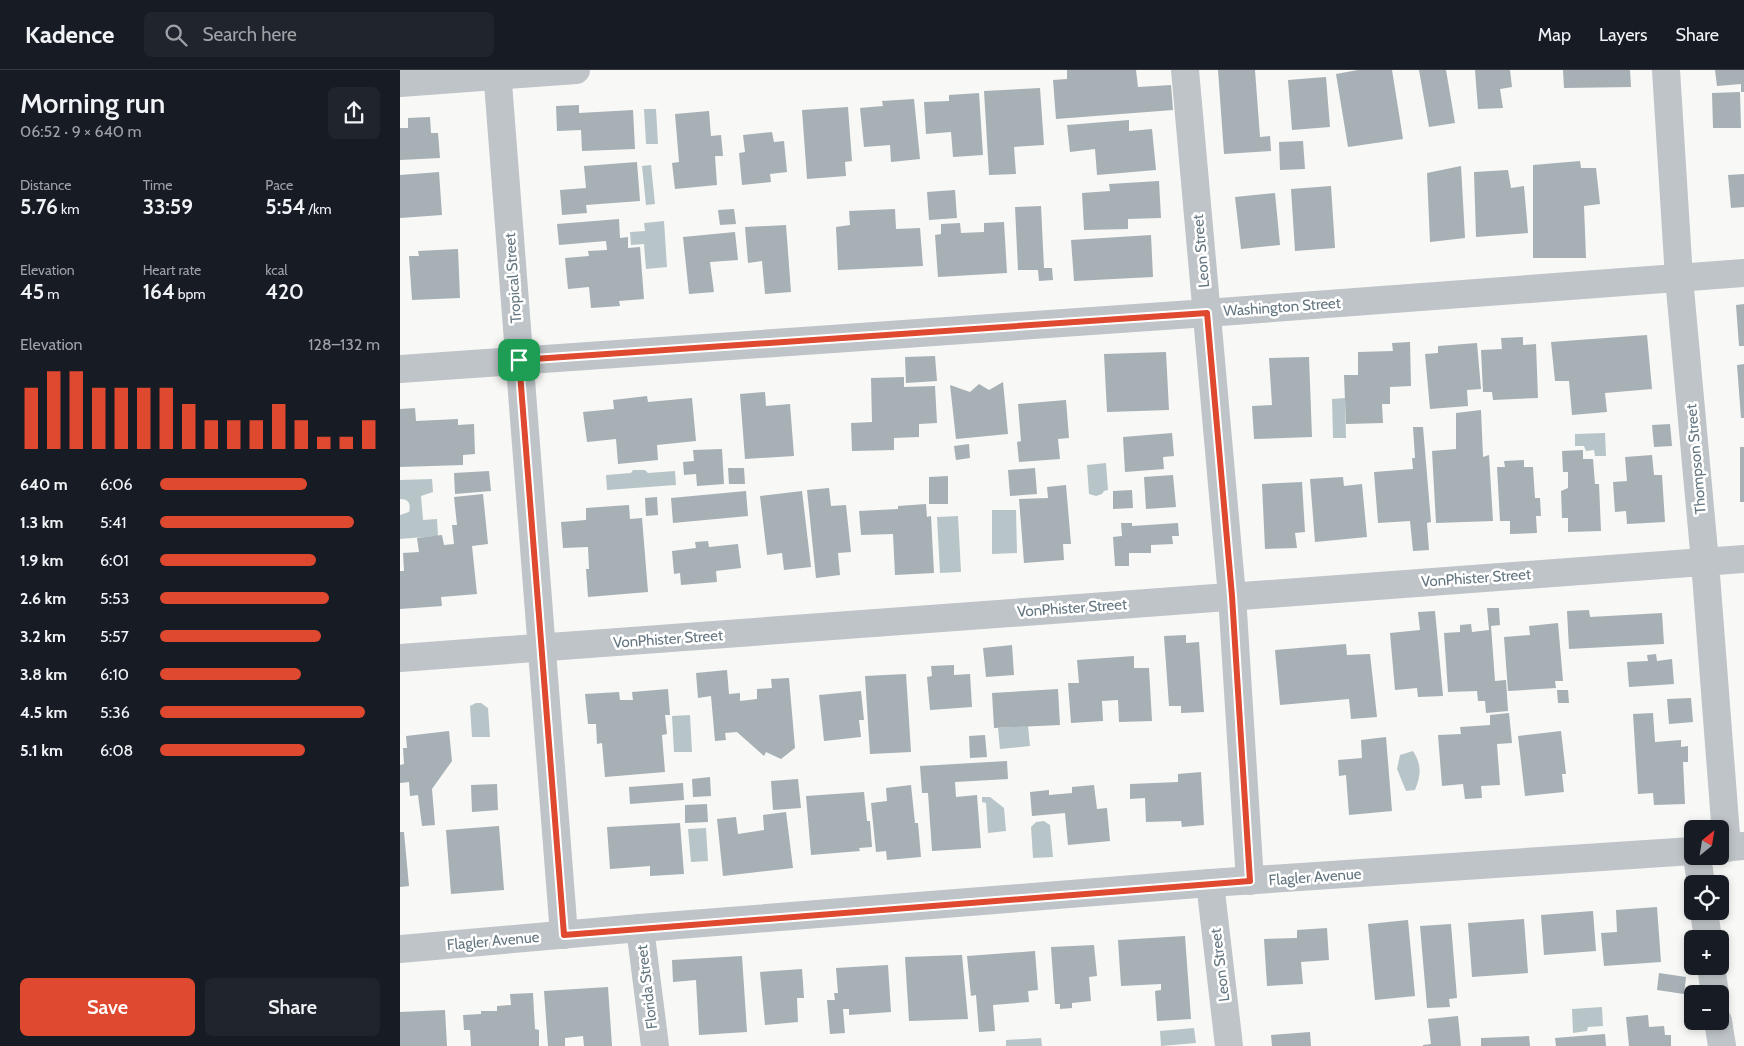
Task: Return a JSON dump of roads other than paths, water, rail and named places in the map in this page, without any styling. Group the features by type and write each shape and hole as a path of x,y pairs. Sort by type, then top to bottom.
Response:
{"street":[{"path":"400,83 497,73 576,70"},
{"name":"Leon Street","path":"1185,70 1232,596 1250,881"},
{"name":"Thompson Street","path":"1666,70 1679,278 1730,847"},
{"name":"Tropical Street","path":"497,73 564,935"},
{"name":"Washington Street","path":"400,369 1207,313 1744,273"},
{"name":"VonPhister Street","path":"400,658 1744,559"},
{"name":"Flagler Avenue","path":"400,949 640,928 1210,884 1684,852"},
{"name":"Leon Street","path":"1210,884 1229,1046"},
{"name":"Florida Street","path":"640,928 654,1046"},
{"path":"1719,1030 1722,1046"}]}
